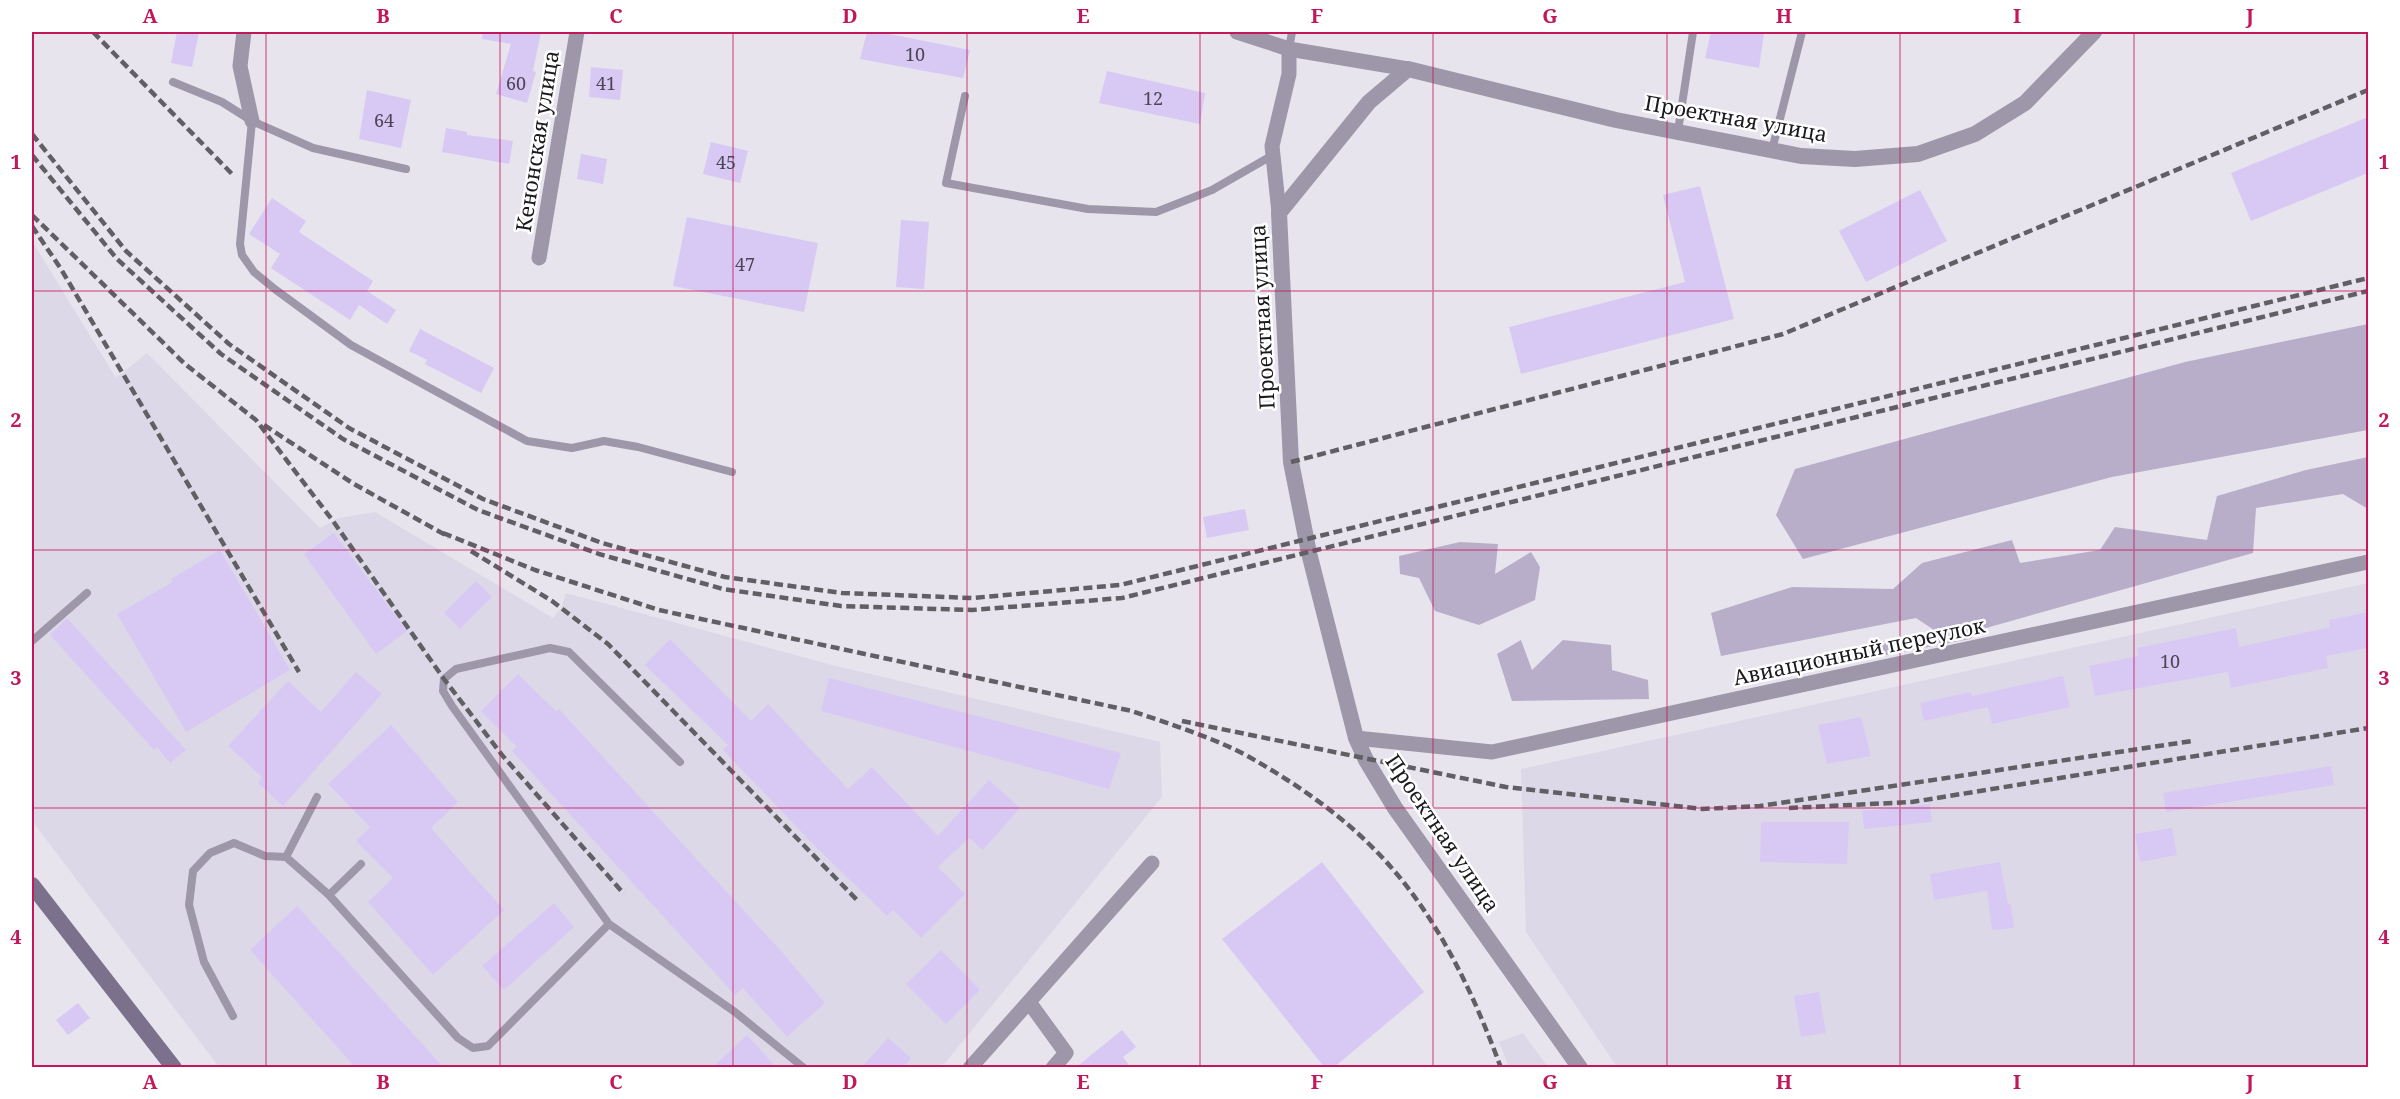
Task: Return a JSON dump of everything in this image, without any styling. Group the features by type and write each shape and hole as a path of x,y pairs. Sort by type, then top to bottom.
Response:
{"main road":[{"path":"32,885 174,1068"}],"street":[{"path":"244,32 240,66 252,121"},
{"name":"Кенонская улица","path":"539,258 577,32"},
{"path":"1237,32 1289,48 1408,69"},
{"name":"Проектная улица","path":"1580,1068 1395,808 1366,760 1356,738 1308,553 1291,462 1279,213 1369,102 1408,69 1616,120 1801,156 1855,159 1918,154 1975,134 2025,103 2094,32"},
{"path":"1279,213 1272,146 1289,74 1289,48"},
{"name":"Авиационный переулок","path":"1356,738 1492,752 2368,562"},
{"path":"970,1068 1152,863"},
{"path":"1029,1002 1066,1053 1053,1068"}],"lane":[{"path":"1289,48 1292,32"},
{"path":"1678,131 1693,32"},
{"path":"1772,150 1802,32"},
{"path":"173,82 222,102 252,121 313,148 406,169"},
{"path":"965,96 946,183 1088,209 1156,212 1212,190 1273,155"},
{"path":"252,121 240,244 242,255 254,272 351,345 527,441 572,448 604,441 638,447 732,472"},
{"path":"32,641 87,593"},
{"path":"680,762 587,667 569,652 550,648 456,669 444,679 443,691 452,706 609,924 735,1012 804,1068"},
{"path":"286,857 317,797"},
{"path":"233,1016 204,962 189,905 193,871 210,853 234,843 265,856 286,857 329,895 458,1038 473,1048 488,1046 609,924"},
{"path":"329,895 361,864"}],"shaded area":[{"path":"32,241 116,378 147,353 320,528 339,518 375,512 553,618 561,608 566,593 832,665 1160,742 1162,797 945,1063 928,1068 219,1067 32,821 32,666 34,664 32,661"},
{"path":"2368,324 2368,430 2112,477 1803,559 1776,515 1795,469 2185,362"},
{"path":"2368,457 2368,509 2343,494 2256,508 2253,553 1986,628 1970,639 1804,671 1802,662 1937,632 1916,618 1721,656 1711,613 1792,587 1893,589 1922,563 2012,540 2020,563 2100,550 2115,527 2207,540 2217,496 2306,470"},
{"path":"1460,542 1498,544 1495,574 1531,552 1540,567 1535,600 1479,625 1435,611 1419,578 1400,574 1399,556"},
{"path":"2368,583 2368,1067 1617,1067 1526,932 1521,769"},
{"path":"1521,640 1532,670 1563,640 1611,645 1612,670 1648,680 1649,699 1512,701 1497,654"},
{"path":"1523,1033 1548,1067 1509,1067 1499,1042"}],"building":[{"path":"177,32 199,32 192,67 171,63"},
{"path":"483,32 541,32 533,71 536,72 527,103 496,94 511,44 482,39"},
{"path":"867,32 879,32 970,50 963,78 860,59"},
{"path":"1711,32 1764,34 1759,68 1705,58"},
{"path":"591,67 623,70 620,100 589,97"},
{"path":"1107,71 1205,93 1200,124 1099,103"},
{"path":"367,90 411,100 401,148 359,139"},
{"path":"2368,117 2368,173 2251,221 2231,173"},
{"path":"446,128 467,132 467,135 513,141 509,164 442,152"},
{"path":"711,142 748,151 740,183 703,174"},
{"path":"581,154 607,159 603,184 577,179"},
{"path":"1700,186 1734,319 1521,374 1509,327 1685,282 1663,195"},
{"path":"1920,190 1947,241 1866,282 1839,231"},
{"path":"272,198 306,221 299,232 373,281 367,291 396,310 387,324 359,305 350,320 271,268 280,254 249,234"},
{"path":"687,217 818,243 804,312 673,286"},
{"path":"901,220 929,222 924,289 896,287"},
{"path":"420,329 494,368 481,393 425,364 427,360 409,351"},
{"path":"1245,509 1249,530 1207,538 1203,517"},
{"path":"334,533 407,631 376,654 304,554"},
{"path":"220,550 290,670 186,732 117,614 173,582 171,579"},
{"path":"476,581 492,597 460,629 444,613"},
{"path":"2368,612 2368,648 2326,656 2328,668 2231,688 2228,672 2095,696 2089,666 2138,656 2137,648 2236,628 2239,647 2330,627 2329,620"},
{"path":"67,618 186,750 170,763 157,747 154,750 50,635"},
{"path":"670,639 751,721 768,704 848,789 872,767 938,836 989,780 1020,808 983,850 969,838 938,867 965,894 921,938 893,910 887,916 816,847 723,750 728,745 645,665"},
{"path":"356,672 382,694 283,806 258,783 262,777 228,746 288,681 321,712"},
{"path":"518,674 556,711 559,709 782,952 825,1003 787,1037 743,988 735,995 512,751 517,747 481,711"},
{"path":"2063,676 2070,707 1992,724 1988,707 1924,721 1920,703 1971,692 1972,696"},
{"path":"829,678 1121,753 1109,789 821,711"},
{"path":"1861,717 1871,756 1827,764 1818,725"},
{"path":"391,725 458,802 431,828 504,910 433,975 368,902 393,878 356,841 370,827 328,784"},
{"path":"2331,766 2334,785 2166,812 2163,793"},
{"path":"1930,804 1932,822 1864,829 1862,811"},
{"path":"1761,822 1849,822 1847,864 1760,862"},
{"path":"2172,828 2177,855 2140,862 2135,834"},
{"path":"1322,862 1424,992 1333,1068 1325,1068 1222,939"},
{"path":"2000,862 2008,904 2011,904 2014,928 1992,930 1987,891 1934,900 1930,874"},
{"path":"554,903 574,927 504,990 482,966"},
{"path":"297,906 444,1068 356,1068 250,950"},
{"path":"941,950 980,990 946,1024 906,984"},
{"path":"1819,992 1826,1033 1801,1037 1794,996"},
{"path":"78,1003 90,1018 68,1035 56,1020"},
{"path":"1122,1030 1136,1047 1123,1057 1131,1068 1075,1068"},
{"path":"747,1035 777,1068 712,1068"},
{"path":"888,1038 911,1058 903,1068 861,1068"}],"railway":[{"path":"93,32 234,176"},
{"path":"1291,462 1783,334 2368,90"},
{"path":"32,134 126,251 229,344 349,428 483,499 602,543 725,577 842,593 972,598 1120,585 2368,278"},
{"path":"32,155 117,259 221,354 343,439 478,510 599,554 723,589 841,606 972,610 1122,598 2368,291"},
{"path":"32,215 185,364 256,420 333,521 444,679 502,755 624,894"},
{"path":"32,226 61,269 299,672"},
{"path":"264,425 354,484 449,537"},
{"path":"443,533 535,570 659,610 1132,711 1244,754 1289,781 1334,813 1361,836 1395,872 1415,897 1449,951 1490,1038 1501,1068"},
{"path":"471,551 552,601 608,644 857,900"},
{"path":"1182,721 1506,787 1702,809 1760,806 2192,741"},
{"path":"1789,808 1912,802 2368,728"}]}
